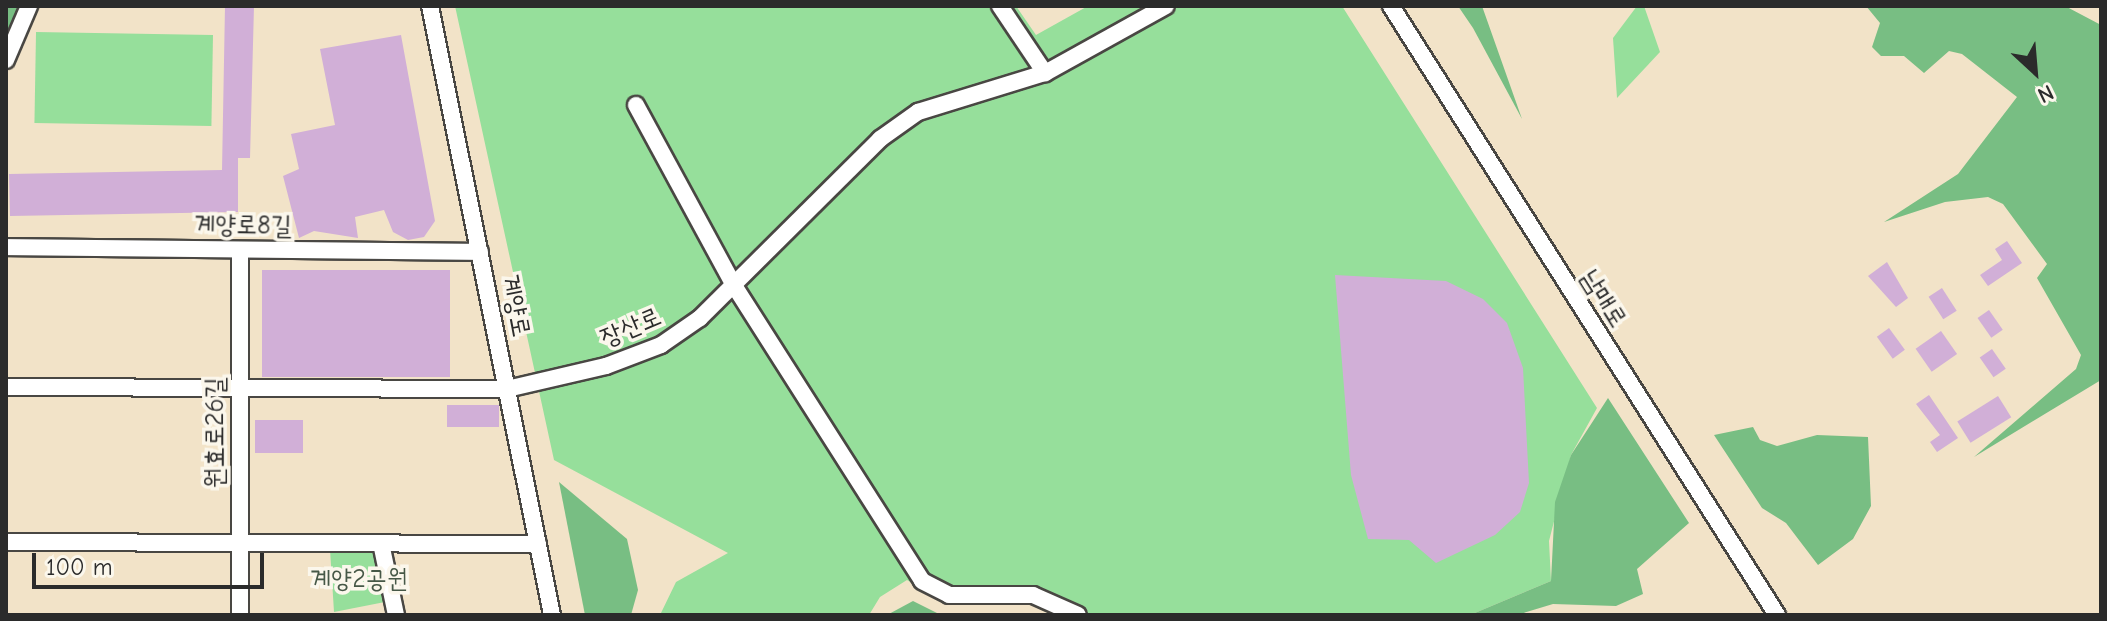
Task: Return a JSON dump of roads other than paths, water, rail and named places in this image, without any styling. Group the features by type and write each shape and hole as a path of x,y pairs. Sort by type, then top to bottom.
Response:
{"street":[{"path":"6,60 29,6"},
{"name":"계양로","path":"430,6 552,615"},
{"path":"1000,6 1045,73"},
{"name":"장산로","path":"6,387 507,389 661,345 735,287 898,125 938,102 1045,73 1166,6"},
{"name":"남매로","path":"1391,6 1777,615"},
{"path":"636,105 735,287 922,581 949,595 1033,595 1078,615"},
{"name":"계양로8길","path":"6,247 480,252"},
{"name":"원효로26길","path":"240,250 240,615"},
{"path":"6,542 382,548 538,544"},
{"path":"382,548 396,615"}],"park label":[{"name":"계양2공원","path":"359,580"}]}
